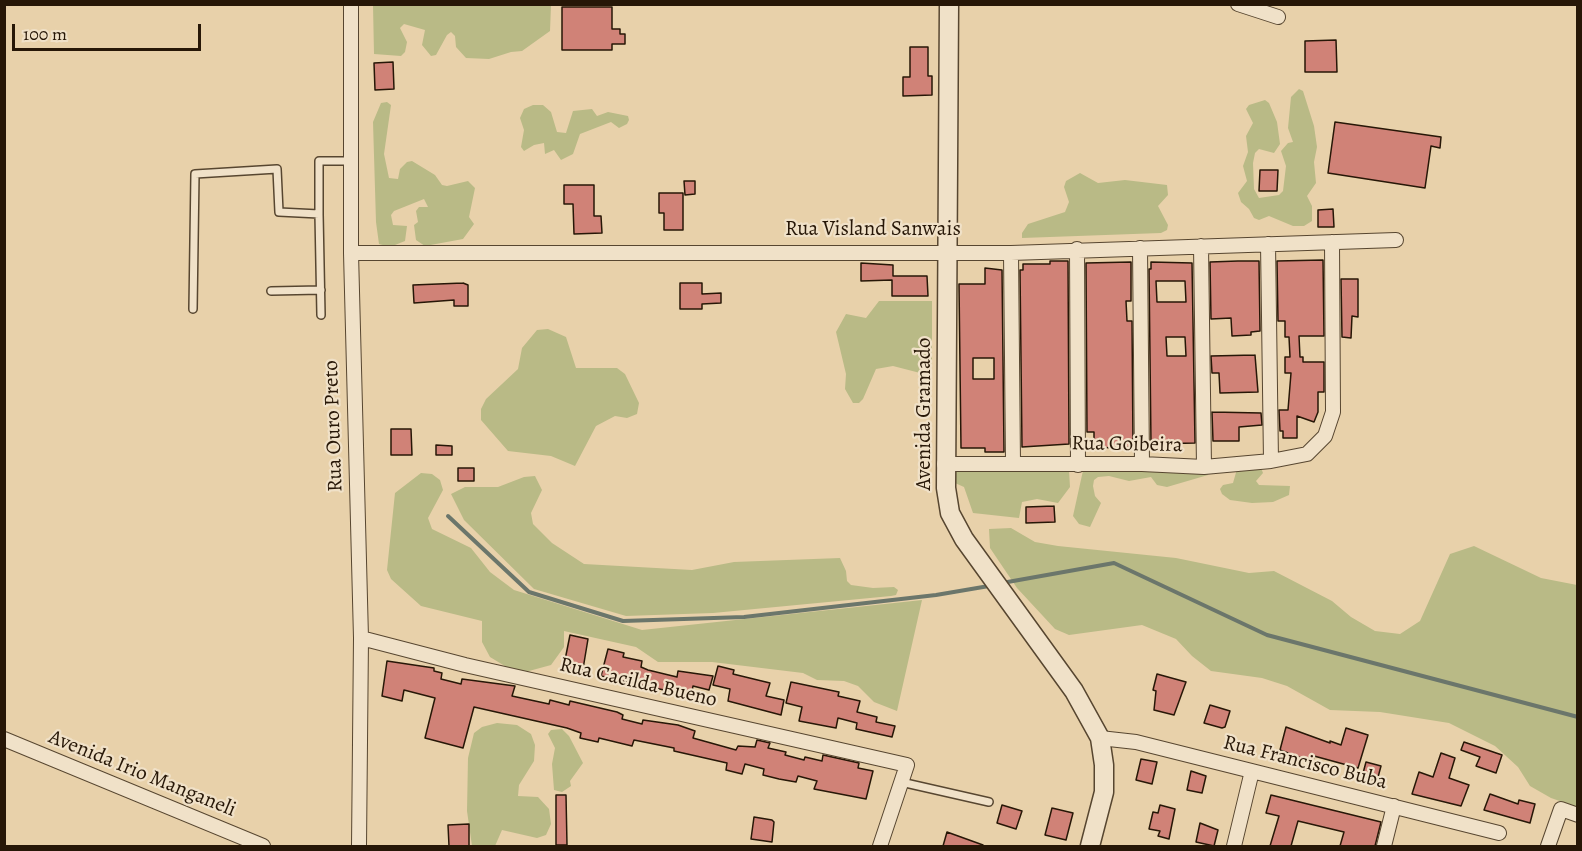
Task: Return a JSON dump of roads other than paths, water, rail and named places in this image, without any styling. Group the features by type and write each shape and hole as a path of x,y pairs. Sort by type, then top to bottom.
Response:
{"street":[{"name":"Rua Ouro Preto","path":"351,4 351,253 361,638 359,846"},
{"name":"Avenida Gramado","path":"949,4 944,464 951,513 964,539 1074,691 1100,738 1104,765 1104,792 1090,846"},
{"path":"1238,4 1278,17"},
{"name":"Rua Visland Sanwais","path":"351,253 948,250 1011,253 1396,240"},
{"name":"Rua Goibeira","path":"944,464 1142,464 1204,467 1271,461 1307,454 1325,436 1333,412 1332,242"},
{"path":"1268,244 1271,461"},
{"path":"1201,246 1204,467"},
{"path":"1140,248 1142,464"},
{"path":"1077,249 1078,465"},
{"path":"1011,253 1013,463"},
{"name":"Rua Cacilda Bueno","path":"361,638 465,666 907,765 901,782"},
{"name":"Rua Francisco Buba","path":"1100,738 1136,742 1499,833"},
{"name":"Avenida Irio Manganeli","path":"4,740 263,846"},
{"path":"1234,846 1252,771"},
{"path":"880,846 901,782"},
{"path":"1384,846 1394,806"},
{"path":"1548,846 1561,809 1578,815"}],"lane":[{"path":"321,315 320,161 351,161"},
{"path":"193,309 195,174 278,169 279,212 319,214"},
{"path":"271,291 321,290"},
{"path":"901,782 989,802"}],"waterway":[{"path":"448,516 529,592 623,621 744,617 936,595 989,586"},
{"path":"1002,583 1114,563 1267,635 1578,717"}]}
